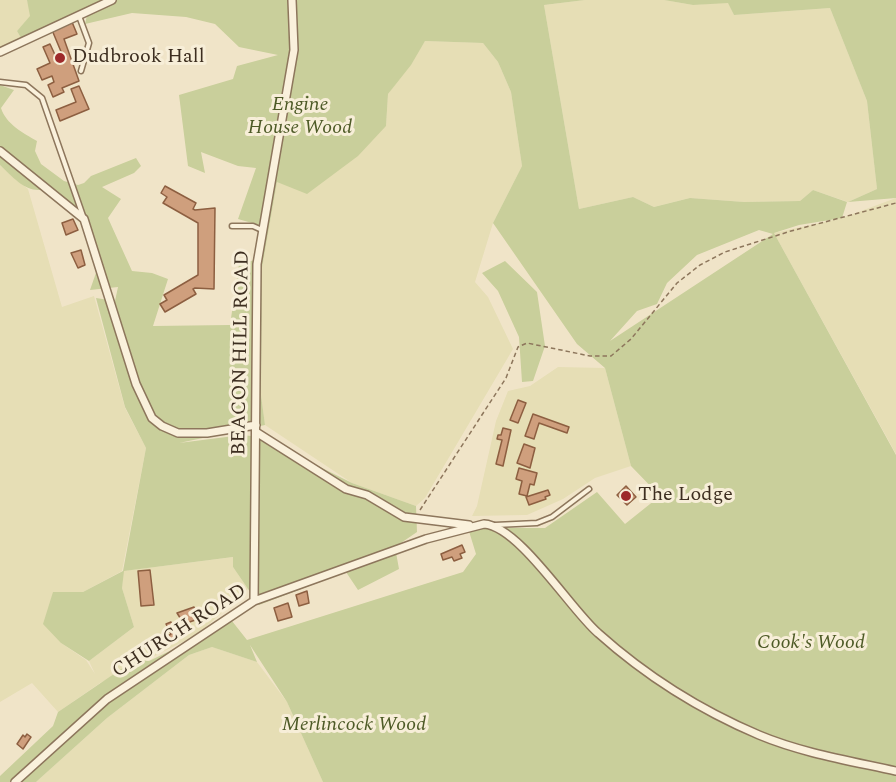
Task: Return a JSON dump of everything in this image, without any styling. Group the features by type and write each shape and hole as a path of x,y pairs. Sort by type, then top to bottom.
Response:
{"street":[{"path":"0,52 112,0"},
{"name":"BEACON HILL ROAD","path":"254,602 257,264 294,50 292,0"},
{"path":"0,151 84,219 136,384 152,418 162,426 178,433 207,433 256,428 346,489 367,495 404,517 472,526"},
{"path":"492,525 533,558 596,632 655,680 702,707 761,736 896,771"},
{"name":"CHURCH ROAD","path":"15,782 107,699 254,602 426,538 472,526 492,525"}],"lane":[{"path":"78,15 89,44 81,71"},
{"path":"0,82 26,84 42,98 84,219"},
{"path":"232,226 253,226 263,230"},
{"path":"492,525 537,523 552,516 589,489"}],"path":[{"path":"415,518 506,378 519,347 527,343 590,356 611,356 631,339 677,283 700,265 725,252 791,231 896,203"}],"shaded area":[{"path":"0,0 27,0 31,16 17,31 21,38 0,48"},
{"path":"585,0 664,0 693,5 728,2 734,15 830,8 867,101 877,189 848,202 813,190 800,201 744,202 690,198 654,207 633,197 579,209 544,5"},
{"path":"425,41 483,43 498,62 511,92 522,166 493,223 475,282 488,297 513,349 425,498 416,506 352,483 265,425 261,395 262,268 277,181 386,126 388,94"},
{"path":"0,165 28,189 62,307 94,296 125,408 146,448 122,571 83,592 53,592 61,643 86,660 95,674 89,661 134,627 122,588 123,571 234,557 233,567 248,589 197,635 100,683 58,712 32,683 0,702"},
{"path":"896,198 896,454 774,233 842,218"},
{"path":"558,367 605,368 631,466 595,478 563,499 527,515 472,516 477,506 496,421 508,391 530,386"},
{"path":"212,647 257,662 287,702 323,782 36,782 107,718 189,655"}],"green space":[{"path":"27,0 585,0 544,5 579,209 633,197 654,207 690,198 744,202 800,201 813,190 847,202 842,218 799,225 774,233 896,455 896,782 323,782 287,702 250,645 257,662 212,647 189,655 107,718 36,782 0,782 0,776 53,726 58,712 136,659 149,661 232,621 247,640 463,572 476,554 468,528 545,528 597,492 625,524 660,496 631,466 605,368 577,344 493,223 522,166 511,92 498,62 483,43 425,41 411,65 388,94 386,126 358,156 307,194 277,182 262,268 261,395 265,425 179,443 242,435 260,437 352,483 416,506 417,532 395,547 399,569 358,590 346,572 259,605 233,567 233,557 124,571 122,588 134,627 89,661 61,643 43,624 53,592 83,592 123,571 146,448 125,407 96,298 115,301 118,287 90,290 98,267 103,265 85,222 72,205 52,187 36,190 23,185 0,165 0,85 14,90 1,108 3,114 16,128 37,141 35,151 41,164 64,181 78,185 91,176 136,158 141,166 134,173 102,187 121,199 108,218 132,271 152,273 168,279 153,326 230,325 239,264 255,260 259,225 238,219 256,168 238,166 201,152 205,173 188,166 179,95 233,79 237,66 278,55 239,47 215,24 186,17 132,13 85,24 89,7 21,38 17,31 30,16","holes":["759,230 773,234 610,341 637,311 657,304 667,283 697,255"]},
{"path":"664,0 896,0 896,198 848,202 877,189 867,101 830,8 734,15 728,3 693,5"},
{"path":"505,261 537,292 545,346 533,381 522,382 519,337 498,291 482,273"}],"building":[{"name":"Dudbrook Hall","path":"72,22 77,34 64,39 79,81 62,88 64,92 53,97 48,85 54,82 52,76 42,80 37,69 50,63 43,47 50,44 56,57 62,54 52,30"},
{"path":"79,86 89,109 60,121 56,110 76,102 71,89"},
{"path":"165,186 196,203 193,209 195,210 215,208 214,289 195,288 193,289 196,294 165,312 160,304 167,300 164,295 198,275 198,223 163,203 167,197 161,193"},
{"path":"73,219 78,230 66,235 62,223"},
{"path":"81,250 85,265 78,268 71,253"},
{"path":"518,400 526,403 518,423 510,420"},
{"path":"533,414 569,427 567,433 539,423 534,439 525,436"},
{"path":"503,428 511,430 503,466 496,464 502,440 497,439"},
{"path":"524,444 535,448 530,468 517,463"},
{"path":"519,468 537,473 534,485 530,484 527,496 519,494 522,481 516,479"},
{"name":"The Lodge","path":"626,486 636,497 627,505 617,495"},
{"path":"548,490 550,495 545,497 546,499 529,505 526,497"},
{"path":"462,545 465,552 460,554 462,558 454,561 452,557 443,560 441,554"},
{"path":"150,570 154,605 141,606 138,571"},
{"path":"307,591 309,603 299,606 296,595"},
{"path":"288,603 292,617 278,621 274,608"},
{"path":"194,607 198,619 184,624 177,613"},
{"path":"171,622 178,637 161,648 157,643 171,634 166,624"},
{"path":"27,734 31,737 23,749 17,744 23,735 25,737"}],"place":[{"name":"Dudbrook Hall","path":"60,58"},
{"name":"The Lodge","path":"626,496"}],"park label":[{"name":"Engine House Wood","path":"300,118"},
{"name":"Cook's Wood","path":"811,644"},
{"name":"Merlincock Wood","path":"354,726"}]}
